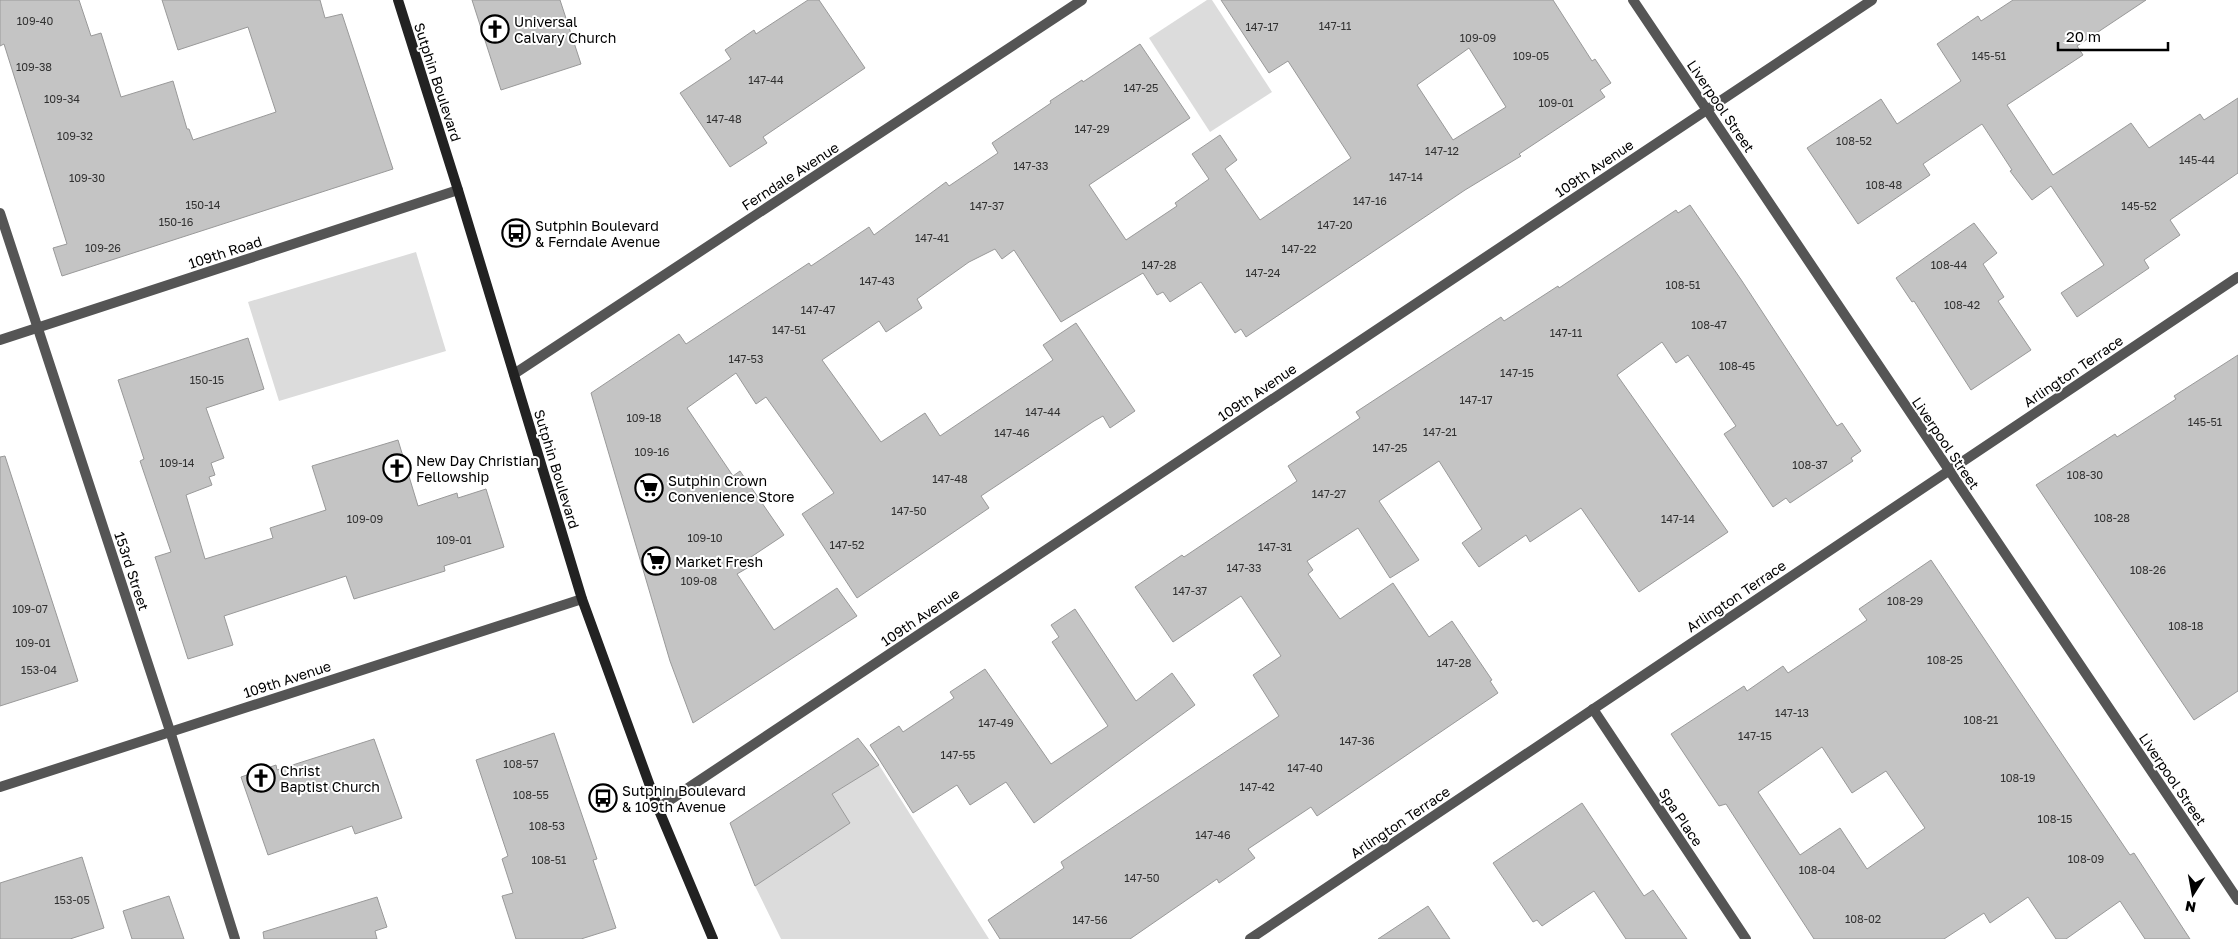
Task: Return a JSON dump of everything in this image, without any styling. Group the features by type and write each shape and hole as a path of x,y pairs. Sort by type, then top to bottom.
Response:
{"main road":[{"name":"Sutphin Boulevard","path":"398,0 458,190 582,599 658,808 712,939"}],"street":[{"name":"Ferndale Avenue","path":"514,374 1082,0"},
{"name":"Liverpool Street","path":"1633,0 2238,900"},
{"name":"109th Avenue","path":"658,808 1872,0"},
{"name":"109th Road","path":"0,340 458,190"},
{"name":"153rd Street","path":"0,213 170,732 235,939"},
{"name":"Arlington Terrace","path":"1250,939 2238,277"},
{"name":"109th Avenue","path":"0,787 582,599"},
{"name":"Spa Place","path":"1593,709 1746,939"}],"shaded area":[{"path":"1207,0 1212,0 1272,92 1210,132 1149,38"},
{"path":"416,252 446,351 279,401 248,302"},
{"path":"879,765 989,939 781,939 755,886 850,823 832,794"}],"building":[{"path":"0,0 79,0 91,36 101,33 121,97 173,81 187,129 189,129 193,140 276,112 248,27 178,50 162,0 320,0 325,18 342,14 393,169 62,276 53,248 67,244 4,44 0,46"},
{"path":"472,0 560,0 581,64 501,90"},
{"path":"808,0 819,0 865,68 763,137 767,143 730,167 680,93 731,59 725,50 754,30 756,34"},
{"path":"1221,0 1553,0 1592,61 1595,59 1611,83 1600,90 1605,97 1519,154 1521,156 1465,190 1246,337 1241,329 1235,333 1201,282 1170,302 1163,292 1157,295 1143,273 1061,322 1014,250 1002,259 995,249 969,262 917,299 922,308 886,332 879,321 822,360 881,442 925,413 940,436 1053,360 1043,345 1076,323 1135,411 1110,428 1103,416 981,496 989,508 857,598 802,514 834,493 766,397 756,404 736,373 687,408 733,476 740,471 784,535 745,561 749,567 737,574 774,630 837,588 857,616 693,723 670,661 591,393 679,334 686,344 809,263 811,266 869,227 874,235 946,182 949,186 998,153 992,143 1051,103 1050,101 1082,80 1083,82 1140,44 1190,118 1089,185 1126,240 1177,206 1175,203 1209,179 1192,154 1220,135 1237,160 1225,169 1260,220 1351,158 1288,61 1269,73","holes":["1469,48 1506,107 1453,140 1417,85"]},
{"path":"2013,0 2146,0 2077,46 2083,55 2007,105 2053,175 2131,123 2149,148 2200,114 2204,120 2238,98 2238,173 2170,220 2180,235 2144,260 2149,268 2077,317 2061,293 2104,265 2051,186 2032,200 2010,171 2012,170 1982,124 1923,164 1930,175 1858,224 1807,148 1881,99 1897,124 1961,81 1937,44 1978,16 1981,21"},
{"path":"1690,205 1837,426 1842,423 1861,451 1851,458 1853,461 1790,503 1786,498 1773,507 1724,434 1736,426 1688,355 1676,363 1662,342 1617,375 1728,532 1639,592 1581,508 1530,542 1526,535 1479,567 1462,543 1482,529 1439,461 1379,501 1419,560 1390,578 1358,528 1307,561 1313,570 1308,574 1340,619 1393,583 1429,637 1452,621 1492,680 1490,681 1498,693 1317,816 1311,807 1248,849 1255,858 1219,883 1217,879 1130,939 1000,939 988,920 1064,868 1061,862 1279,716 1253,675 1281,656 1241,596 1173,642 1135,587 1182,555 1184,557 1297,481 1288,466 1360,418 1356,412 1501,317 1504,321 1558,286 1559,288 1676,210 1678,213"},
{"path":"1974,223 1997,253 1983,264 2004,297 1998,301 2031,350 1971,390 1914,301 1912,302 1896,278"},
{"path":"248,338 264,389 206,408 224,458 211,463 215,475 209,477 212,485 186,495 205,559 273,538 270,528 326,510 312,466 398,440 418,506 457,493 458,498 486,489 504,547 444,566 445,571 354,599 346,576 224,616 233,645 188,659 155,557 171,552 140,461 144,459 118,380"},
{"path":"2238,355 2238,691 2194,720 2036,485 2115,434 2117,437 2176,399 2174,396"},
{"path":"5,456 78,681 0,706 0,457"},
{"path":"1931,560 2130,855 2134,853 2190,939 2145,939 2120,901 2066,939 2056,939 2028,897 1990,923 1984,913 1944,939 1814,939 1726,804 1719,806 1671,734 1744,686 1747,691 1783,666 1788,673 1867,620 1859,609","holes":["1822,747 1852,793 1886,771 1925,828 1867,869 1840,828 1800,855 1758,792"]},
{"path":"1075,609 1136,701 1172,673 1195,705 1034,823 1006,782 970,805 957,785 913,813 870,745 899,726 903,732 954,698 950,692 985,669 1051,764 1108,726 1052,642 1059,637 1051,625"},
{"path":"554,733 597,859 593,860 616,928 581,939 516,939 502,896 513,893 502,859 508,856 476,760"},
{"path":"858,738 879,765 832,794 850,823 755,886 730,823"},
{"path":"374,739 402,818 355,834 352,826 268,855 241,777 276,765 277,770"},
{"path":"1582,803 1644,896 1653,890 1687,939 1626,939 1594,891 1542,926 1537,920 1533,922 1493,863"},
{"path":"82,857 104,928 70,939 0,939 0,883"},
{"path":"169,896 184,939 132,939 123,911"},
{"path":"377,897 387,927 375,931 377,939 264,939 263,932"},
{"path":"1428,906 1450,939 1378,939"}],"place":[{"name":"Universal Calvary Church","path":"495,29"},
{"name":"Sutphin Boulevard & Ferndale Avenue","path":"516,233"},
{"name":"New Day Christian Fellowship","path":"397,468"},
{"name":"Sutphin Crown Convenience Store","path":"649,488"},
{"name":"Market Fresh","path":"656,561"},
{"name":"Christ Baptist Church","path":"261,778"},
{"name":"Sutphin Boulevard & 109th Avenue","path":"603,798"}]}
